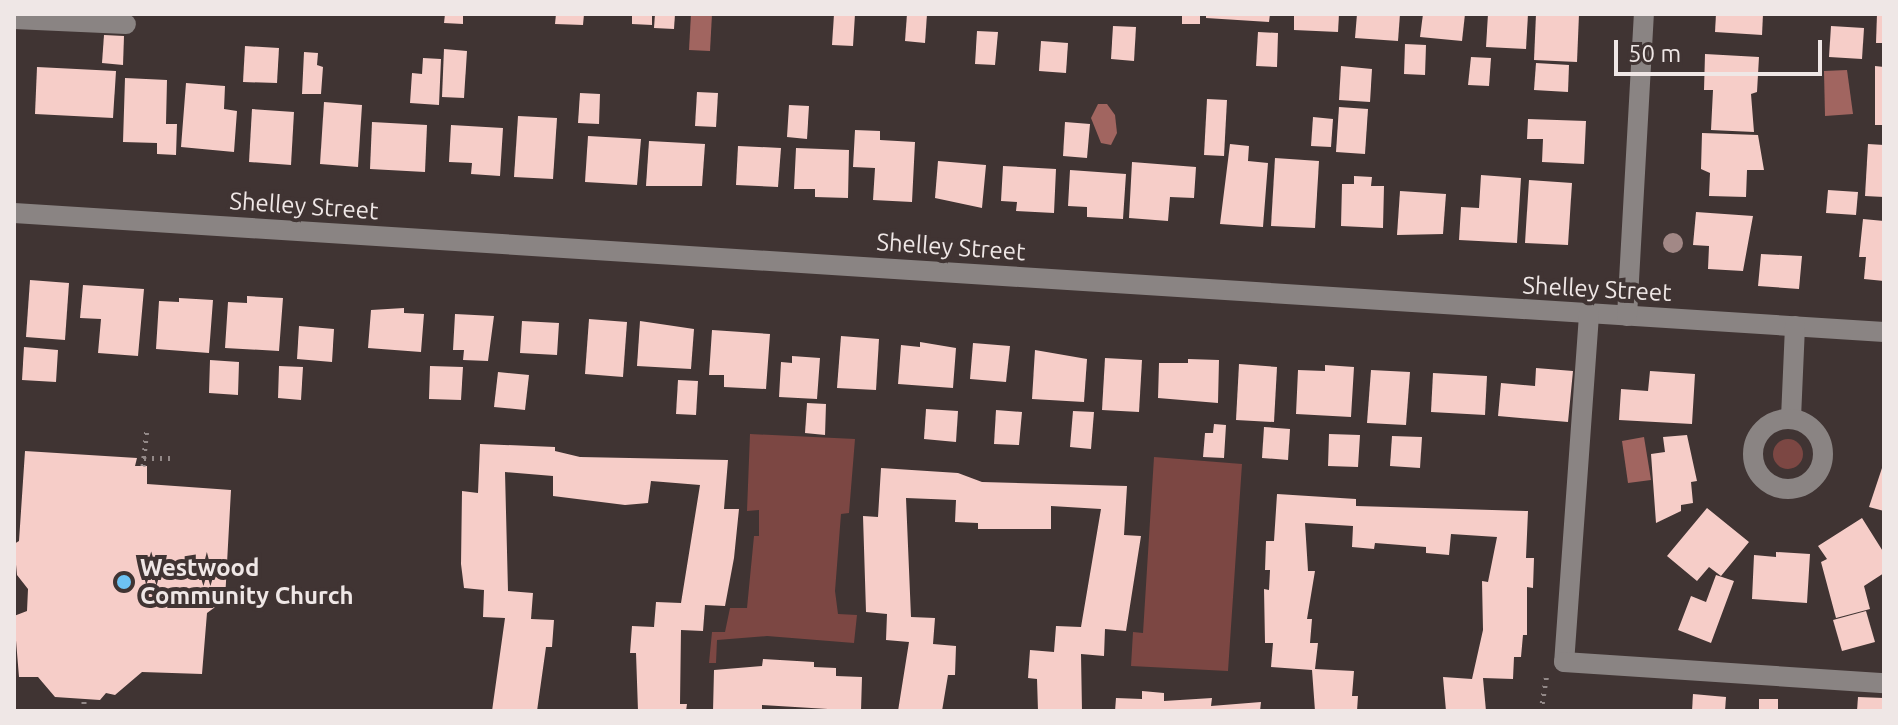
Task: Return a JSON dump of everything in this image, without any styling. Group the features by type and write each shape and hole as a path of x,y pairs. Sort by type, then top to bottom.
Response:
{"street":[{"path":"1627,316 1644,14"},
{"path":"14,19 126,24"},
{"name":"Shelley Street","path":"14,213 1884,332"},
{"path":"1589,315 1564,662 1884,683"},
{"path":"1791,418 1795,326"}],"path":[{"path":"143,466 147,427"},
{"path":"144,458 170,458"},
{"path":"1541,711 1543,677 1564,662"},
{"path":"84,699 84,711"}],"shaded area":[{"path":"691,14 712,14 710,51 689,50"},
{"path":"1847,70 1853,114 1825,116 1824,71"},
{"path":"1098,104 1107,104 1115,115 1117,133 1111,145 1101,143 1091,118"},
{"path":"750,434 855,439 849,513 841,514 835,591 838,614 857,615 854,643 767,636 717,640 716,663 709,663 712,632 725,632 730,608 747,608 754,536 759,536 759,510 747,511"},
{"path":"1644,437 1651,480 1628,483 1622,441"},
{"path":"1788,439 1799,443 1803,454 1799,465 1788,469 1777,465 1773,454 1777,443"},
{"path":"1154,457 1242,464 1228,671 1131,666 1133,632 1143,633"}],"building":[{"path":"445,14 463,14 463,24 444,23"},
{"path":"556,14 584,14 583,25 555,24"},
{"path":"632,14 652,14 652,25 632,24"},
{"path":"655,14 675,14 674,29 654,28"},
{"path":"834,14 855,14 853,46 832,45"},
{"path":"907,14 927,14 925,43 905,41"},
{"path":"1182,14 1200,14 1200,24 1182,24"},
{"path":"1206,14 1270,14 1269,22 1206,18"},
{"path":"1294,14 1339,14 1338,32 1294,30"},
{"path":"1357,14 1400,14 1398,41 1355,38"},
{"path":"1423,14 1465,14 1462,41 1420,37"},
{"path":"1488,14 1528,14 1526,49 1486,47"},
{"path":"1536,14 1579,14 1577,62 1534,60"},
{"path":"1716,14 1763,14 1762,35 1715,32"},
{"path":"1877,14 1884,14 1884,43 1876,43"},
{"path":"1113,26 1136,27 1134,61 1111,59"},
{"path":"1831,26 1864,28 1862,59 1829,57"},
{"path":"977,31 998,32 995,65 975,64"},
{"path":"1258,32 1278,33 1277,67 1256,66"},
{"path":"104,35 124,36 123,65 102,63"},
{"path":"1041,41 1068,43 1066,73 1039,71"},
{"path":"1405,44 1426,45 1425,75 1404,74"},
{"path":"245,46 279,48 277,83 243,82"},
{"path":"444,49 467,51 464,98 442,97"},
{"path":"304,52 318,53 317,65 323,67 321,94 302,94"},
{"path":"1705,54 1759,57 1757,92 1751,94 1754,132 1711,130 1713,90 1704,90"},
{"path":"1471,57 1491,58 1489,86 1468,85"},
{"path":"423,58 441,59 439,105 410,103 412,73 422,74"},
{"path":"1536,63 1569,65 1568,92 1534,90"},
{"path":"1341,66 1372,69 1370,102 1339,100"},
{"path":"1875,66 1884,67 1884,125 1875,125"},
{"path":"37,67 116,71 113,118 35,114"},
{"path":"125,78 167,80 166,124 177,124 176,155 157,154 157,143 123,142"},
{"path":"186,83 225,86 224,109 237,111 234,152 181,147"},
{"path":"697,92 718,93 716,127 695,126"},
{"path":"580,93 600,94 599,124 578,123"},
{"path":"1207,99 1227,100 1224,156 1204,155"},
{"path":"324,102 362,105 358,167 320,164"},
{"path":"789,105 809,106 807,139 787,137"},
{"path":"1339,107 1368,109 1365,154 1336,152"},
{"path":"252,109 294,112 291,165 249,162"},
{"path":"518,116 557,118 553,179 514,177"},
{"path":"1313,117 1333,119 1331,147 1311,146"},
{"path":"1528,119 1586,121 1584,164 1542,162 1543,139 1527,139"},
{"path":"372,122 427,125 425,172 370,169"},
{"path":"1065,122 1090,124 1087,158 1063,156"},
{"path":"451,125 503,128 500,176 471,174 472,163 449,162"},
{"path":"855,130 880,131 880,140 915,142 912,202 873,200 875,168 853,167"},
{"path":"1702,133 1758,135 1764,170 1747,170 1746,197 1709,196 1710,173 1701,169"},
{"path":"588,136 641,139 637,185 585,182"},
{"path":"649,141 705,144 702,186 646,186"},
{"path":"1230,144 1249,146 1248,161 1268,163 1263,227 1220,224"},
{"path":"1868,144 1884,145 1884,197 1865,196"},
{"path":"738,146 781,148 778,187 736,185"},
{"path":"796,148 849,150 848,198 815,197 815,189 794,189"},
{"path":"1275,158 1319,161 1315,228 1271,226"},
{"path":"938,161 986,165 982,208 935,198"},
{"path":"1132,162 1196,167 1194,198 1170,197 1168,221 1129,218"},
{"path":"1003,166 1056,169 1054,213 1016,211 1017,202 1001,201"},
{"path":"1070,170 1126,174 1123,219 1087,217 1087,207 1068,206"},
{"path":"1481,175 1521,178 1517,243 1459,240 1461,207 1479,208"},
{"path":"1354,176 1372,177 1371,186 1384,186 1383,228 1341,226 1342,184 1354,184"},
{"path":"1529,180 1572,183 1568,245 1525,243"},
{"path":"1828,190 1858,192 1856,215 1826,213"},
{"path":"1400,191 1446,194 1443,234 1397,235"},
{"path":"1696,212 1753,216 1743,271 1708,269 1709,246 1693,245"},
{"path":"1863,219 1884,221 1884,281 1864,279 1866,257 1859,257"},
{"path":"1761,254 1802,256 1799,289 1758,286"},
{"path":"30,280 69,283 65,340 26,337"},
{"path":"83,285 144,289 138,356 98,353 101,319 80,318"},
{"path":"247,296 283,298 279,351 225,348 228,302 247,303"},
{"path":"179,298 213,300 209,353 156,349 159,301 179,302"},
{"path":"404,308 404,313 424,314 421,352 368,348 371,310"},
{"path":"455,314 494,316 488,361 463,360 464,350 453,350"},
{"path":"589,319 627,322 623,377 585,374"},
{"path":"522,321 559,323 557,355 520,353"},
{"path":"640,321 694,329 691,369 637,366"},
{"path":"299,326 334,329 332,362 297,359"},
{"path":"712,330 770,334 766,389 724,387 724,375 709,375"},
{"path":"841,336 879,339 876,390 837,388"},
{"path":"920,342 956,348 953,388 898,384 901,345 920,347"},
{"path":"973,343 1010,346 1006,382 970,379"},
{"path":"24,347 58,350 56,382 22,380"},
{"path":"1035,350 1087,359 1084,402 1032,399"},
{"path":"792,356 820,358 817,399 779,397 781,362 792,363"},
{"path":"1105,358 1142,360 1139,412 1102,410"},
{"path":"1188,359 1219,360 1218,403 1158,398 1159,363 1188,363"},
{"path":"210,360 239,362 238,395 209,393"},
{"path":"1239,364 1277,367 1274,422 1236,420"},
{"path":"1325,365 1354,367 1351,417 1296,414 1298,370 1325,371"},
{"path":"279,366 303,367 301,400 278,398"},
{"path":"430,366 463,367 461,400 429,399"},
{"path":"1536,368 1573,371 1568,422 1498,416 1501,383 1535,386"},
{"path":"1371,370 1410,372 1406,425 1367,423"},
{"path":"1650,371 1695,374 1692,424 1619,420 1621,389 1648,391"},
{"path":"498,372 529,375 525,410 494,407"},
{"path":"1433,373 1487,376 1485,415 1431,412"},
{"path":"678,380 698,381 696,415 676,414"},
{"path":"807,403 826,404 825,435 805,433"},
{"path":"926,409 958,411 956,442 924,439"},
{"path":"996,410 1022,412 1019,445 994,444"},
{"path":"1073,411 1094,412 1091,449 1070,447"},
{"path":"1214,424 1226,425 1224,458 1203,457 1205,433 1213,433"},
{"path":"1264,427 1290,429 1288,460 1262,458"},
{"path":"1329,434 1360,435 1358,467 1328,466"},
{"path":"1687,435 1697,481 1691,482 1693,503 1681,505 1681,511 1656,523 1651,454 1665,452 1663,437"},
{"path":"1392,436 1422,437 1420,468 1390,466"},
{"path":"480,444 555,447 555,451 580,457 728,460 724,509 739,509 734,558 725,606 705,605 703,631 681,630 680,704 687,704 686,711 638,711 636,653 630,653 632,626 654,627 656,602 681,603 700,485 651,481 648,503 625,505 553,496 553,476 505,472 508,591 533,593 531,619 554,620 552,647 546,647 537,711 492,711 505,618 483,617 484,590 464,588 461,564 462,491 478,493"},
{"name":"Westwood Community Church","path":"25,451 137,458 135,466 147,466 147,484 231,490 225,600 207,613 202,674 142,672 115,695 106,693 100,700 55,697 38,677 19,677 14,616 27,611 28,589 17,575 14,544 19,541"},
{"path":"881,468 958,473 982,482 1127,486 1124,535 1141,536 1126,631 1105,629 1104,656 1081,654 1082,711 1038,711 1037,679 1028,678 1030,650 1054,652 1056,626 1081,627 1101,509 1051,506 1051,529 978,529 978,523 955,522 956,500 906,498 911,617 935,618 933,644 956,646 955,675 948,675 942,711 898,711 909,642 886,640 887,614 866,612 863,516 878,517"},
{"path":"1884,469 1884,511 1869,507"},
{"path":"1277,494 1356,499 1356,506 1528,511 1526,558 1534,558 1533,588 1527,587 1527,635 1523,635 1521,657 1514,657 1513,679 1483,678 1486,711 1446,711 1443,677 1472,679 1483,630 1482,581 1488,582 1497,537 1451,534 1449,555 1426,553 1426,547 1375,543 1374,549 1352,547 1353,526 1305,523 1308,571 1315,571 1307,619 1312,619 1310,643 1318,643 1315,669 1354,671 1352,696 1358,696 1357,711 1315,711 1312,670 1271,667 1273,643 1265,643 1264,589 1269,590 1270,570 1265,570 1266,541 1274,541"},
{"path":"1707,508 1749,542 1721,576 1709,567 1697,581 1667,556"},
{"path":"1862,518 1884,553 1884,573 1864,586 1870,609 1836,618 1821,562 1827,559 1818,546"},
{"path":"1776,552 1810,554 1807,603 1752,599 1754,555 1776,557"},
{"path":"1716,575 1734,581 1711,643 1678,630 1691,596 1706,602"},
{"path":"1866,611 1875,642 1842,651 1833,620"},
{"path":"763,659 814,662 814,667 836,668 836,676 862,677 861,711 762,705 762,709 713,711 714,670 762,666"},
{"path":"1142,691 1164,693 1164,701 1212,698 1211,706 1261,702 1260,711 1115,711 1116,698 1142,699"},
{"path":"1693,694 1726,697 1725,711 1692,711"},
{"path":"1858,697 1884,698 1884,711 1857,711"},
{"path":"1759,699 1778,699 1778,711 1759,711"}],"place":[{"name":"Westwood Community Church","path":"124,582"}]}
